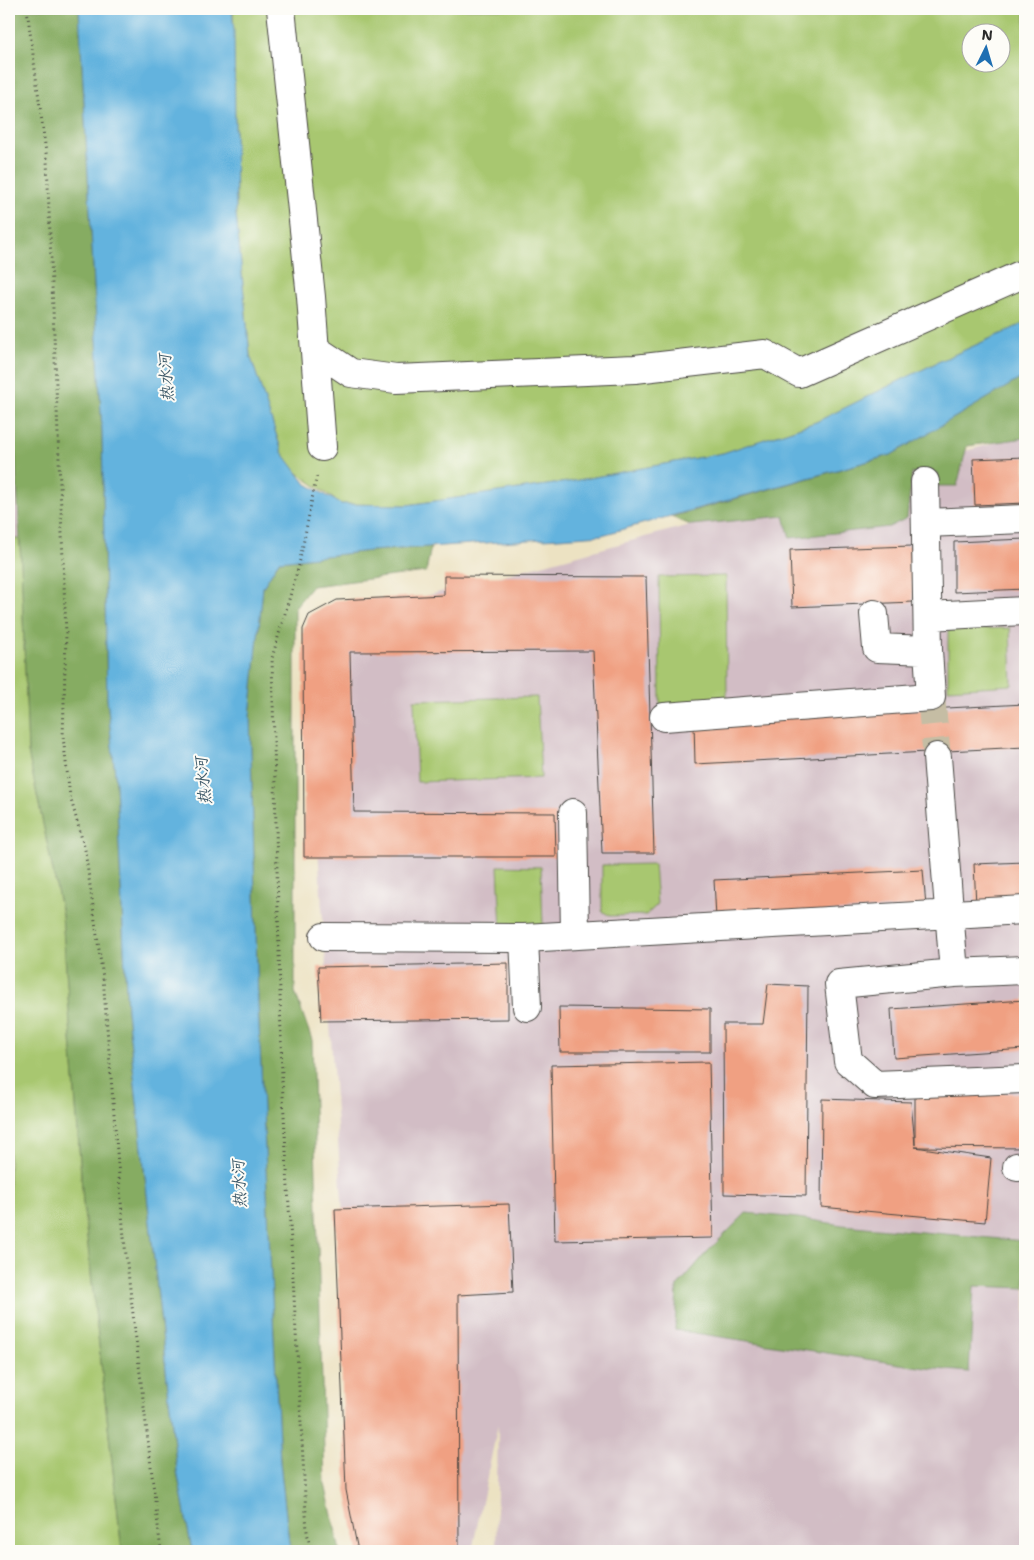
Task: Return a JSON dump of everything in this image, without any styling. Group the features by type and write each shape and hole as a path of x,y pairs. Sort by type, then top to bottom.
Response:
{"street":[{"path":"281,9 315,349 320,459"},
{"path":"315,349 351,373 396,379 635,369 765,354 799,373 1025,273"},
{"path":"664,717 932,697 928,650 925,482"},
{"path":"926,524 1025,519"},
{"path":"928,616 1025,611"},
{"path":"874,614 876,648 928,650"},
{"path":"937,757 954,973"},
{"path":"573,813 575,935"},
{"path":"324,937 524,938 1025,910"},
{"path":"524,938 527,1007"},
{"path":"1025,970 954,973 839,984 848,1061 875,1085 1025,1079"}],"path":[{"path":"27,9 47,160 66,634 63,737 70,796 85,850 104,978 124,1238 161,1551"},
{"path":"311,1551 307,1532 282,1079 272,658 299,565 320,459"}],"shaded area":[{"path":"9,305 19,539 9,539"},
{"path":"1025,435 1025,1551 496,1551 498,1424 472,1551 366,1551 303,629"}],"green space":[{"path":"9,9 79,9 102,431 107,699 116,782 127,1011 177,1471 192,1551 122,1551 83,1202 62,914 28,752 21,560 9,330"},
{"path":"233,9 1025,9 1025,323 938,362 816,422 723,453 568,482 407,505 341,504 295,471 282,452 250,355 236,214"},
{"path":"1025,376 1025,438 967,446 957,486 938,486 938,473 912,473 907,518 889,527 790,538 784,516 691,525 671,517 891,455"},
{"path":"9,539 19,539 21,560 28,752 62,914 83,1202 122,1551 9,1551"},
{"path":"431,547 426,572 312,586 295,607 295,992 312,1040 325,1484 340,1551 290,1551 280,1462 258,1004 250,716 263,587 279,561 370,551"},
{"path":"726,576 727,705 660,705 659,577"},
{"path":"1010,628 1012,685 948,689 948,630"},
{"path":"537,697 541,778 417,782 414,700"},
{"path":"654,864 657,905 646,915 610,916 602,911 602,865"},
{"path":"498,866 541,867 543,926 501,929"},
{"path":"746,1213 842,1225 1025,1241 1025,1288 974,1286 969,1372 926,1368 675,1330 677,1287 706,1253"}],"water":[{"name":"热水河","path":"79,9 232,9 234,31 236,214 250,355 282,452 305,483 341,504 407,505 568,482 723,453 816,422 938,362 1025,323 1025,376 891,455 602,535 370,551 279,561 263,587 250,716 258,1004 280,1462 290,1551 192,1551 177,1471 127,1011 116,783 107,699 102,431"}],"building":[{"path":"1025,457 1025,503 975,505 973,459"},
{"path":"1025,539 1025,589 954,592 954,542"},
{"path":"912,546 913,602 792,607 790,550"},
{"path":"444,576 646,577 654,853 602,853 593,651 350,652 354,812 555,813 556,857 304,857 303,629 309,615 337,600 444,595"},
{"path":"1025,704 1025,747 695,764 694,721"},
{"path":"1025,862 1025,901 976,905 974,864"},
{"path":"923,870 926,906 716,918 714,880"},
{"path":"508,963 508,1019 321,1021 318,967"},
{"path":"768,984 808,986 806,1196 724,1194 723,1024 763,1024"},
{"path":"1025,1000 1025,1049 894,1058 891,1009"},
{"path":"559,1007 710,1009 710,1052 560,1052"},
{"path":"709,1062 713,1238 555,1241 551,1065"},
{"path":"915,1092 1025,1093 1025,1148 915,1147 991,1158 985,1222 821,1207 822,1099 911,1102 915,1145"},
{"path":"509,1204 513,1292 458,1295 459,1551 358,1551 346,1490 335,1209"}],"tunnel":[{"path":"931,697 937,757"}]}
